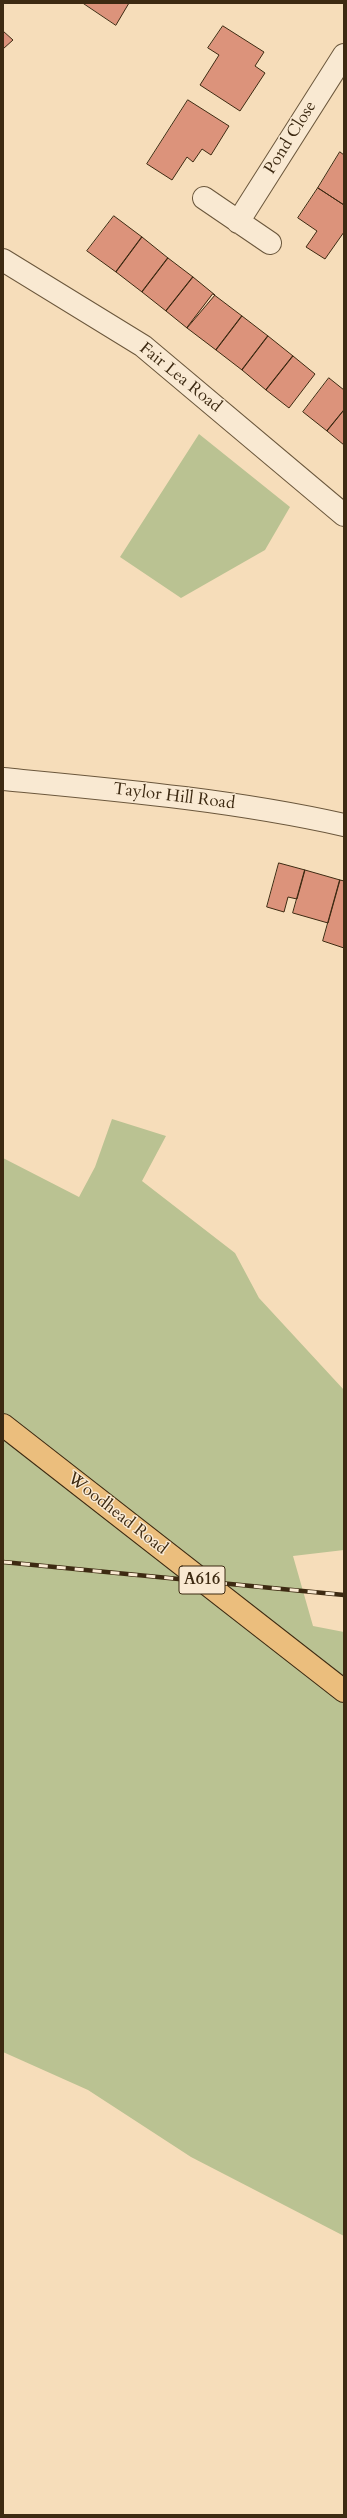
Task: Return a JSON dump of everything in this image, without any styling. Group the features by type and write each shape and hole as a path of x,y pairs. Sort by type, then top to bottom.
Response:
{"main road":[{"name":"Woodhead Road","path":"3,1425 344,1691"}],"street":[{"name":"Pond Close","path":"238,222 344,55"},
{"path":"204,198 270,243"},
{"name":"Fair Lea Road","path":"3,260 143,346 344,515"},
{"name":"Taylor Hill Road","path":"3,779 174,795 286,812 344,825"}],"green space":[{"path":"199,434 290,507 265,550 181,598 120,557"},
{"path":"112,1119 166,1136 142,1181 235,1253 259,1298 344,1390 344,1550 293,1556 313,1626 344,1632 344,2236 191,2157 88,2090 3,2052 3,1158 79,1197 95,1167"}],"building":[{"path":"83,3 129,3 116,25"},
{"path":"223,26 264,52 255,66 265,73 240,111 200,85 219,55 208,48"},
{"path":"3,31 13,40 3,49"},
{"path":"188,100 229,126 211,155 202,149 193,162 187,157 172,180 147,164"},
{"path":"340,152 344,155 344,205 318,188"},
{"path":"318,188 344,205 344,232 325,259 306,247 317,231 298,218"},
{"path":"114,216 142,237 116,272 87,251"},
{"path":"142,237 168,258 142,292 116,272"},
{"path":"168,258 193,277 166,311 142,292"},
{"path":"193,277 215,295 187,328 166,311"},
{"path":"213,294 242,316 216,350 187,328"},
{"path":"242,316 268,336 242,370 216,350"},
{"path":"268,336 293,356 266,390 242,370"},
{"path":"293,356 315,374 289,408 266,390"},
{"path":"329,378 344,390 344,410 327,431 303,412"},
{"path":"344,410 344,445 327,431"},
{"path":"279,863 305,870 297,899 288,897 284,912 267,907"},
{"path":"305,870 340,880 328,923 293,913"},
{"path":"340,880 344,881 344,948 323,941"}],"railway":[{"path":"3,1562 344,1595"}]}
